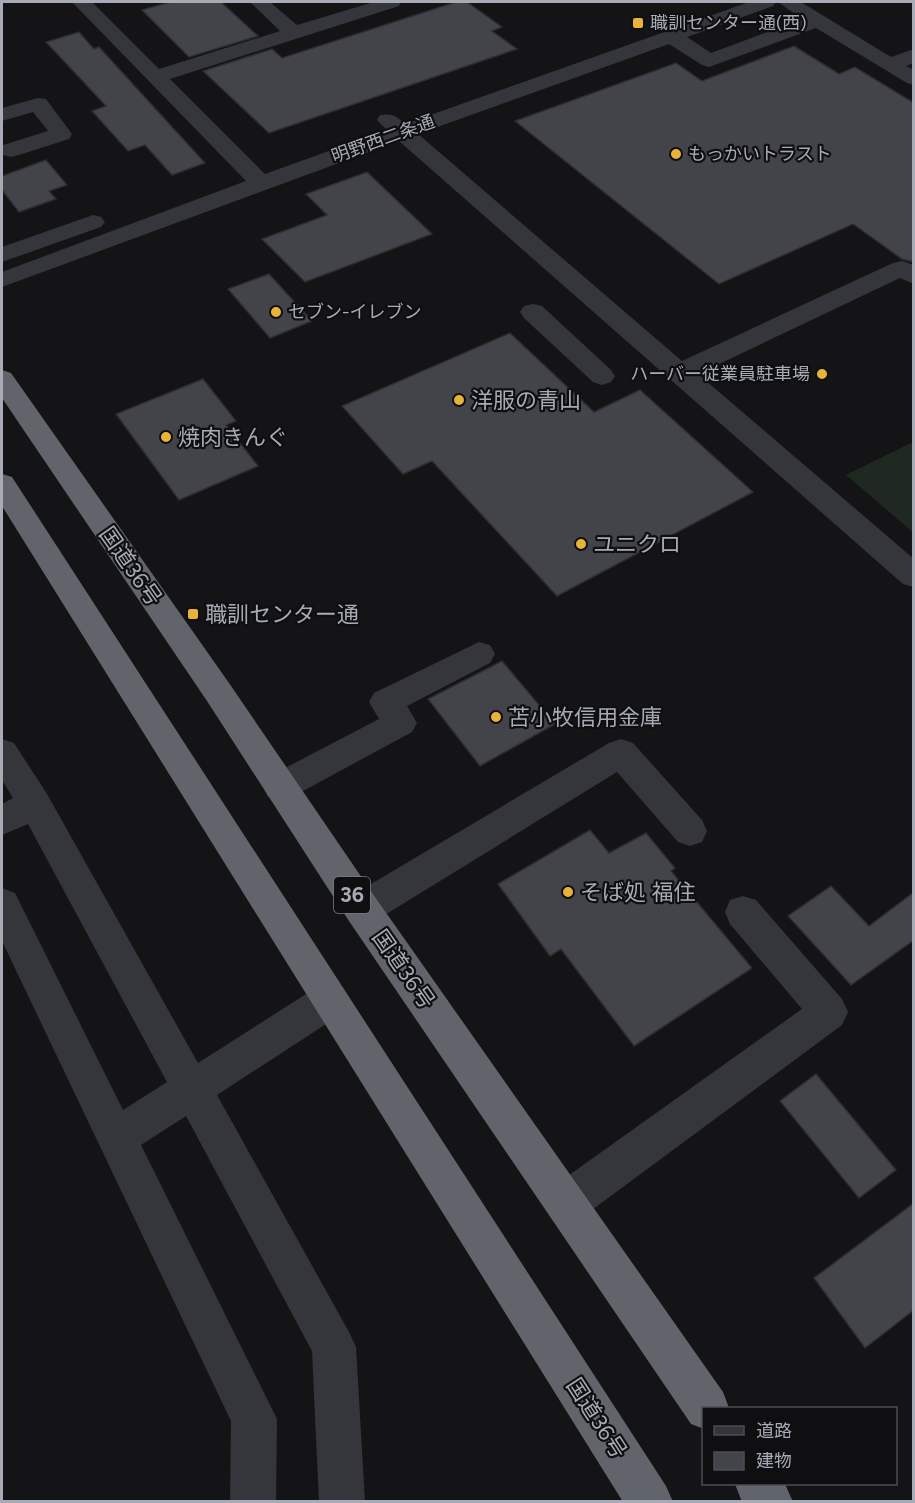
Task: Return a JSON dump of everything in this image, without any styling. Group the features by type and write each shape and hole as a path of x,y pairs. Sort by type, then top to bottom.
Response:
{"highway":[{"name":"国道36号","path":"2,379 218,692 362,909 706,1407"},
{"name":"国道36号","path":"2,484 650,1502"},
{"path":"759,1485 770,1502"}],"street":[{"path":"81,2 261,183"},
{"path":"259,2 294,33"},
{"path":"155,77 392,2"},
{"name":"明野西二条通","path":"2,280 261,183 393,125 710,2"},
{"name":"明野西二条通","path":"223,175 393,125 671,36 766,2"},
{"path":"788,2 914,79"},
{"path":"671,36 709,61 818,20"},
{"path":"890,65 914,55"},
{"path":"2,115 38,104 61,134 11,150"},
{"path":"393,125 914,576"},
{"path":"2,255 112,215"},
{"path":"678,373 902,268 914,277"},
{"path":"533,312 602,376"},
{"path":"280,787 401,723 385,702 479,654"},
{"path":"2,753 18,812 192,1089 334,1347 342,1502"},
{"path":"362,909 621,753 690,831"},
{"path":"2,904 254,1419 253,1502"},
{"path":"566,1203 830,1012 743,912"},
{"path":"116,1138 330,1000"}],"shaded area":[{"path":"913,442 913,532 846,475"}],"building":[{"path":"170,2 221,2 258,36 189,57 142,10"},
{"path":"456,2 467,2 502,27 492,31 517,49 269,133 203,71 272,49 282,58"},
{"path":"79,32 94,49 99,47 205,163 172,175 145,145 128,151 92,111 106,106 46,42"},
{"path":"794,46 839,74 855,67 914,103 914,262 902,259 853,224 719,284 515,121 676,63 702,81"},
{"path":"46,160 67,185 49,191 56,199 19,212 2,190 2,176"},
{"path":"367,172 432,234 305,282 262,239 327,215 306,194"},
{"name":"セブン-イレブン","path":"269,274 312,321 270,338 228,289"},
{"name":"ユニクロ","path":"510,333 594,412 640,390 753,492 557,596 432,461 403,474 342,406"},
{"path":"203,379 236,421 226,425 258,466 179,500 116,414"},
{"name":"苫小牧信用金庫","path":"502,661 555,724 480,766 428,699"},
{"path":"590,830 609,853 646,833 675,868 671,871 752,968 634,1046 561,949 550,956 498,884"},
{"path":"831,886 869,926 914,892 914,940 851,985 788,916"},
{"path":"816,1074 896,1170 859,1198 780,1101"},
{"path":"914,1203 914,1310 865,1348 814,1278"}],"place":[{"name":"職訓センター通(西)","path":"638,23"},
{"name":"もっかいトラスト","path":"676,154"},
{"name":"セブン-イレブン","path":"276,312"},
{"name":"ハーバー従業員駐車場","path":"822,374"},
{"name":"洋服の青山","path":"459,400"},
{"name":"焼肉きんぐ","path":"166,437"},
{"name":"ユニクロ","path":"581,544"},
{"name":"職訓センター通","path":"193,614"},
{"name":"苫小牧信用金庫","path":"496,717"},
{"name":"そば処 福住","path":"568,892"}]}
